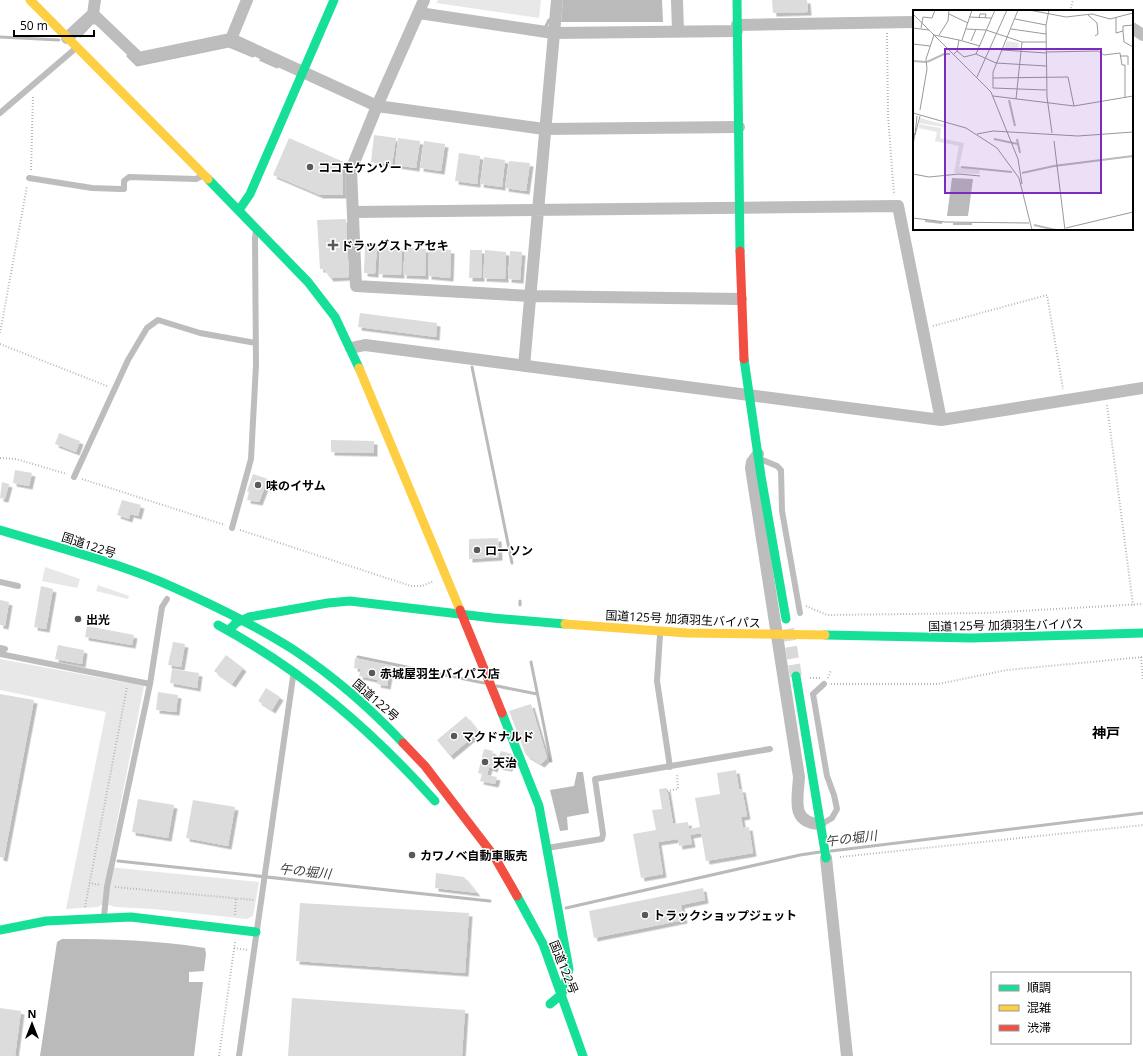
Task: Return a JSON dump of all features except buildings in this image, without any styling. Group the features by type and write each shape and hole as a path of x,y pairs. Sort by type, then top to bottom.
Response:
{"main road":[{"path":"30,0 203,176 239,210 322,299 335,317 351,348 536,799 547,848 569,969 562,994 550,1004"},
{"path":"239,210 250,194 334,0"},
{"path":"737,0 743,351 758,457 786,619"},
{"name":"国道122号","path":"0,530 96,559 158,581 241,620 294,650 323,671 386,724 425,766 494,856 543,944 583,1056"},
{"name":"国道125号 加須羽生バイパス","path":"229,630 241,620 308,607 350,601 545,623 660,632 971,638 1143,633"},
{"path":"295,620 308,607"},
{"path":"208,620 229,630 294,671 337,704 410,772 438,806"},
{"path":"290,634 294,650"},
{"path":"796,676 826,858"},
{"path":"0,930 46,921 104,917 153,919 256,932"}],"street":[{"path":"67,38 93,14 95,0"},
{"path":"231,39 247,0"},
{"path":"424,0 377,106 351,170 356,286 530,296 741,299"},
{"path":"524,366 544,129 557,0"},
{"path":"678,0 678,31"},
{"path":"419,13 554,33 678,31 913,22"},
{"path":"93,14 139,58 231,39 377,106 544,129 739,127"},
{"path":"1133,29 1143,35"},
{"path":"353,212 537,211 741,206 898,206 941,420"},
{"path":"351,348 365,345 941,420 1143,388"},
{"path":"758,457 752,462 751,468 799,777 798,812 800,817 806,821 820,824"},
{"path":"826,858 847,1056"}],"lane":[{"path":"0,113 76,47"},
{"path":"29,178 92,188 124,189 124,181 129,177 196,179 203,176"},
{"path":"232,528 251,459 256,343 255,238 257,230"},
{"path":"74,477 116,390 128,360 147,328 158,320 200,333 256,343"},
{"path":"758,457 777,466 781,470 782,511 800,613"},
{"path":"0,582 18,586"},
{"path":"104,917 107,887 150,684 161,612 167,599"},
{"path":"660,632 657,680 670,767"},
{"path":"0,654 150,684"},
{"path":"239,1056 294,671"},
{"path":"820,824 832,818 838,809 827,776 813,694 824,684"},
{"path":"547,848 602,839 603,834 595,779 770,749"}],"path":[{"path":"1070,10 1073,0"},
{"path":"887,22 888,115 894,206"},
{"path":"0,333 32,166 34,84"},
{"path":"923,328 1048,295 1065,400"},
{"path":"0,344 116,390"},
{"path":"1106,394 1133,605"},
{"path":"819,612 827,615 985,614 1143,604"},
{"path":"824,684 938,684 1007,670 1142,657 1143,681"},
{"path":"805,678 821,678"},
{"path":"84,910 129,679"},
{"path":"667,791 678,789 677,774"},
{"path":"826,858 1143,825"},
{"path":"89,883 107,887 261,901"},
{"path":"235,918 236,899"},
{"path":"219,1056 235,936"},
{"path":"234,948 249,950"}],"shaded area":[{"path":"438,0 541,0 539,18 436,3"},
{"path":"563,0 662,0 663,22 561,22"},
{"path":"45,567 80,579 77,588 42,581"},
{"path":"98,585 129,596 128,599 96,591"},
{"path":"0,659 144,686 108,867 259,882 253,916 247,919 153,909 115,907 110,905 66,909 106,712 0,690"},
{"path":"577,772 583,772 589,813 567,817 568,830 560,831 550,790 574,786"},
{"path":"62,939 134,940 205,948 206,954 204,971 189,972 189,982 203,982 194,1056 40,1056 57,942"}],"waterway":[{"path":"546,26 549,20"},
{"path":"80,36 92,23 96,23"},
{"path":"0,37 59,40"},
{"path":"128,56 137,65 229,46 253,56"},
{"path":"261,60 277,67"},
{"path":"472,367 512,563"},
{"path":"358,657 484,683"},
{"path":"531,662 551,761"},
{"path":"497,686 537,694"},
{"name":"午の堀川","path":"831,851 1143,813"},
{"name":"午の堀川","path":"566,908 800,855 820,852"},
{"name":"午の堀川","path":"118,861 490,901"}],"tunnel":[{"path":"788,629 796,676"}],"traffic: fast":[{"path":"239,210 250,194 334,0"},
{"path":"737,0 740,251"},
{"path":"208,179 308,282 335,317 359,368"},
{"path":"744,359 761,476 786,619"},
{"path":"0,530 140,573 194,596 228,613 278,640 323,671 365,705 403,743"},
{"path":"229,630 236,623 249,617 328,603 350,601 493,618 565,624"},
{"path":"218,625 279,662 334,703 386,750 435,801"},
{"path":"825,635 971,638 1143,633"},
{"path":"796,676 826,858"},
{"path":"502,713 539,806 569,969 562,994 550,1004"},
{"path":"517,896 543,944 583,1056"},
{"path":"0,930 46,921 131,917 256,932"}],"traffic: slow":[{"path":"30,0 208,179"},
{"path":"359,368 460,610"},
{"path":"565,624 687,633 825,635"}],"traffic: jam":[{"path":"740,251 744,359"},
{"path":"460,610 502,713"},
{"path":"403,743 425,766 494,856 517,896"}],"place":[{"name":"ココモケンゾー","path":"310,167"},
{"name":"ドラッグストアセキ","path":"333,245"},
{"name":"味のイサム","path":"258,485"},
{"name":"ローソン","path":"477,550"},
{"name":"出光","path":"78,619"},
{"name":"赤城屋羽生バイパス店","path":"372,673"},
{"name":"マクドナルド","path":"454,736"},
{"name":"天治","path":"485,762"},
{"name":"カワノベ自動車販売","path":"412,855"},
{"name":"トラックショップジェット","path":"645,915"}],"district":[{"name":"神戸","path":"1106,732"}]}
